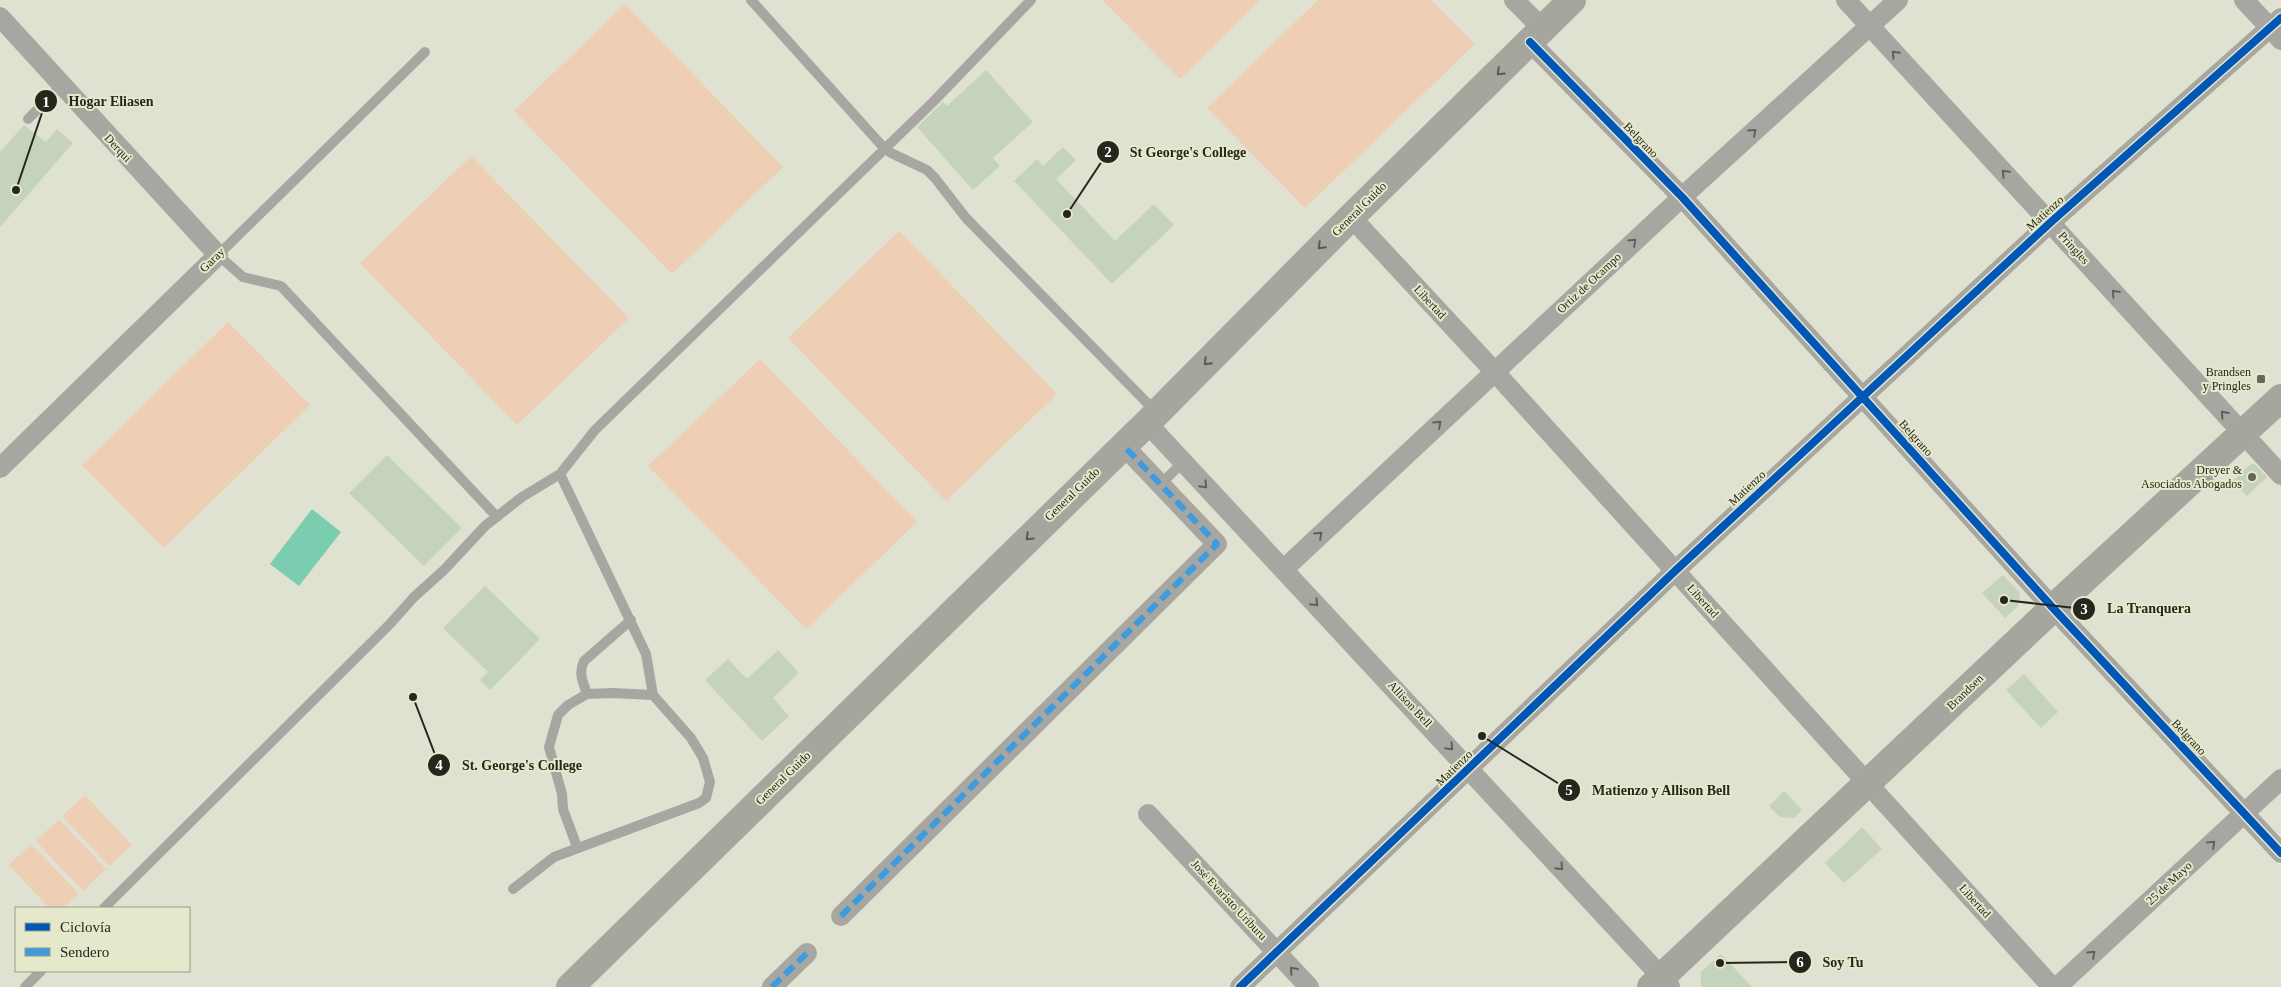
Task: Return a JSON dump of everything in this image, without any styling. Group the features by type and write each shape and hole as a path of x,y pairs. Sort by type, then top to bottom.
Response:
{"main road":[{"name":"General Guido","path":"570,987 1152,418 1351,217 1572,0"},
{"name":"Brandsen","path":"1661,984 2053,608 2281,398"}],"street":[{"name":"Belgrano","path":"1514,0 1537,36 2053,608 2281,853"},
{"name":"Pringles","path":"1846,0 2281,475"},
{"name":"Ortiz de Ocampo","path":"1284,568 1682,197 1898,0"},
{"path":"2244,0 2277,29"},
{"name":"Derqui","path":"0,17 61,86 218,255"},
{"name":"Matienzo","path":"1240,987 1278,953 1675,571 2051,222 2277,29"},
{"name":"Libertad","path":"1351,217 1494,371 2052,987"},
{"name":"Garay","path":"0,468 218,255"},
{"name":"Allison Bell","path":"1152,418 1182,463 1284,568 1470,769 1661,984"},
{"path":"841,916 1217,544 1123,445"},
{"name":"25 de Mayo","path":"2057,987 2281,779"},
{"name":"José Evaristo Uriburu","path":"1148,814 1308,987"},
{"path":"772,987 806,953"}],"lane":[{"path":"751,0 884,148 927,170 966,218 1152,418"},
{"path":"105,907 390,625 414,597 497,517 522,497 560,474 595,430 933,102 1031,0"},
{"name":"Garay","path":"218,255 425,52"},
{"path":"28,119 61,86"},
{"path":"218,255 243,277 281,286 497,517"},
{"path":"1160,484 1182,463"},
{"path":"513,889 542,865 577,847 699,803 706,798 710,782 703,758 691,738 653,695 646,654 560,474"},
{"path":"587,694 580,668 584,661 631,620"},
{"path":"577,847 563,809 562,794 549,747 558,715 568,705 587,694 653,695"},
{"path":"25,987 40,972"}],"shaded area":[{"path":"1102,0 1260,0 1180,79"},
{"path":"1318,0 1431,0 1475,44 1305,208 1207,108"},
{"path":"625,4 783,167 672,274 514,111"},
{"path":"471,156 629,318 517,425 360,263"},
{"path":"899,231 1057,394 946,501 788,338"},
{"path":"228,322 310,405 164,548 82,465"},
{"path":"760,359 917,522 806,629 648,466"},
{"path":"312,509 341,532 299,586 270,564"},
{"path":"85,795 132,845 109,866 62,816"},
{"path":"59,819 106,869 83,891 36,841"},
{"path":"31,844 79,894 64,907 48,907 9,865"}],"building":[{"path":"986,70 1033,122 993,158 1000,166 973,190 917,127 943,102 947,106"},
{"path":"24,125 46,142 57,129 73,143 0,227 0,152"},
{"path":"1063,147 1076,160 1056,179 1115,241 1154,204 1174,225 1112,284 1014,181 1037,159 1043,166"},
{"path":"387,455 462,528 424,566 349,493"},
{"name":"Dreyer & Asociados Abogados","path":"2251,464 2255,464 2267,477 2247,496 2233,481"},
{"path":"2003,575 2020,593 2018,606 2005,618 1982,593"},
{"path":"485,586 540,639 490,690 480,680 488,672 443,628"},
{"path":"778,650 799,673 773,698 789,716 762,741 705,680 728,659 747,679"},
{"path":"2024,674 2058,712 2041,728 2006,690"},
{"path":"1784,791 1802,810 1794,818 1780,817 1769,806"},
{"path":"1862,827 1882,849 1844,883 1825,863"},
{"path":"1721,954 1752,987 1701,987 1701,972"}],"marked path":[{"path":"841,916 1217,544 1123,445"},
{"path":"772,987 807,953"}],"cycle path":[{"path":"1240,987 1675,571 2051,222 2281,18"},
{"path":"1530,42 1682,197 2053,608 2281,853"}],"place":[{"name":"Hogar Eliasen","path":"16,190"},
{"name":"St George's College","path":"1067,214"},
{"name":"Brandsen y Pringles","path":"2261,379"},
{"name":"Dreyer & Asociados Abogados","path":"2252,477"},
{"name":"La Tranquera","path":"2004,600"},
{"name":"St. George's College","path":"413,697"},
{"name":"Matienzo y Allison Bell","path":"1482,736"},
{"name":"Soy Tu","path":"1720,963"}]}
